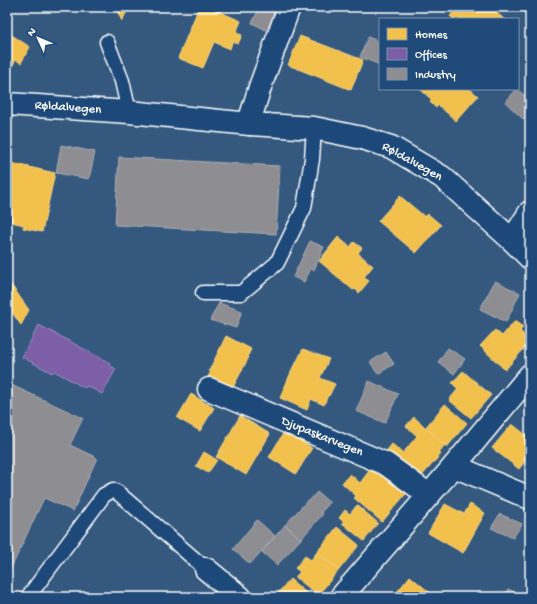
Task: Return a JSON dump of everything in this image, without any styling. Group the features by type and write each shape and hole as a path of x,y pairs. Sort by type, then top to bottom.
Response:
{"street":[{"path":"250,124 250,119 260,87 289,7"},
{"name":"Røldalvegen","path":"7,104 129,112 250,124 314,128 362,138 391,147 442,177 530,258"},
{"path":"512,240 530,212"},
{"path":"341,597 530,375"},
{"name":"Djupaskarvegen","path":"209,389 386,464 429,495"},
{"path":"454,466 530,498"},
{"path":"206,569 240,597"}],"lane":[{"path":"107,42 122,81 129,112"},
{"path":"203,293 241,293 277,263 304,208 312,159 314,128"},
{"path":"28,597 104,495 112,490 117,492 206,569"}],"building: Homes":[{"path":"115,7 129,7 122,21"},
{"path":"199,7 222,7 220,12 241,21 236,33 242,35 238,44 232,42 230,49 214,42 203,68 178,58"},
{"path":"458,7 490,7 503,18 452,18 450,16"},
{"path":"7,32 30,47 21,63 16,60 7,74"},
{"path":"300,36 363,60 351,90 288,65"},
{"path":"421,90 471,90 478,96 456,121 438,105 436,108 430,102 432,100"},
{"path":"7,162 55,173 42,232 23,228 24,225 7,221"},
{"path":"400,196 425,217 428,214 441,225 416,253 378,221"},
{"path":"338,237 350,247 354,242 362,248 358,253 373,266 364,277 369,281 359,293 355,289 353,290 319,261"},
{"path":"7,279 29,310 21,325 7,307"},
{"path":"516,320 523,327 520,331 530,340 530,342 505,370 480,346 495,330 502,336"},
{"path":"226,336 251,349 248,356 249,357 230,393 206,381 211,371 209,371"},
{"path":"303,349 329,359 320,378 335,384 324,405 311,399 307,410 280,398 294,365"},
{"path":"463,371 491,395 471,418 449,400 458,389 452,383"},
{"path":"191,394 214,408 200,431 177,418"},
{"path":"445,404 467,423 447,447 425,428"},
{"path":"240,416 270,434 246,475 216,457"},
{"path":"414,417 445,445 439,452 441,454 420,478 384,454 392,444 403,453 417,436 406,426"},
{"path":"512,424 530,438 530,455 519,469 492,448"},
{"path":"287,427 299,434 296,438 312,448 296,474 269,457"},
{"path":"204,452 217,460 208,473 196,466"},
{"path":"372,467 410,489 382,522 354,498 356,496 342,483 350,474 360,483"},
{"path":"445,504 464,514 470,504 485,513 463,553 428,533"},
{"path":"357,505 378,523 364,541 342,523 344,522 339,518 345,510 350,514"},
{"path":"337,527 359,545 339,570 317,552"},
{"path":"317,552 339,570 318,595 295,577 300,572 295,568 305,556 311,560"},
{"path":"410,576 435,597 393,597"},
{"path":"290,579 311,597 278,597 280,594 278,593"}],"building: Offices":[{"path":"39,325 110,363 109,365 116,369 102,394 87,386 85,388 54,371 52,373 22,357"}],"building: Industry":[{"path":"260,7 278,8 266,30 252,23"},
{"path":"368,37 379,42 379,65 360,57"},
{"path":"516,90 518,90 530,100 530,113 524,120 505,102"},
{"path":"61,145 95,152 89,179 56,173"},
{"path":"119,157 280,166 276,234 115,225"},
{"path":"310,241 324,247 314,270 311,269 304,282 293,277"},
{"path":"495,281 520,293 506,322 480,309"},
{"path":"219,303 242,311 236,328 210,320"},
{"path":"448,348 465,359 454,374 438,362"},
{"path":"386,352 394,364 378,374 370,362"},
{"path":"369,381 398,394 385,423 356,411"},
{"path":"7,383 83,418 70,445 97,458 73,511 44,498 7,577"},
{"path":"317,492 330,503 321,512 323,514 301,539 285,525"},
{"path":"500,514 522,524 513,538 491,528"},
{"path":"257,520 275,536 250,564 233,549"},
{"path":"285,525 301,539 277,565 262,552"},
{"path":"508,589 525,597 504,597"}]}
